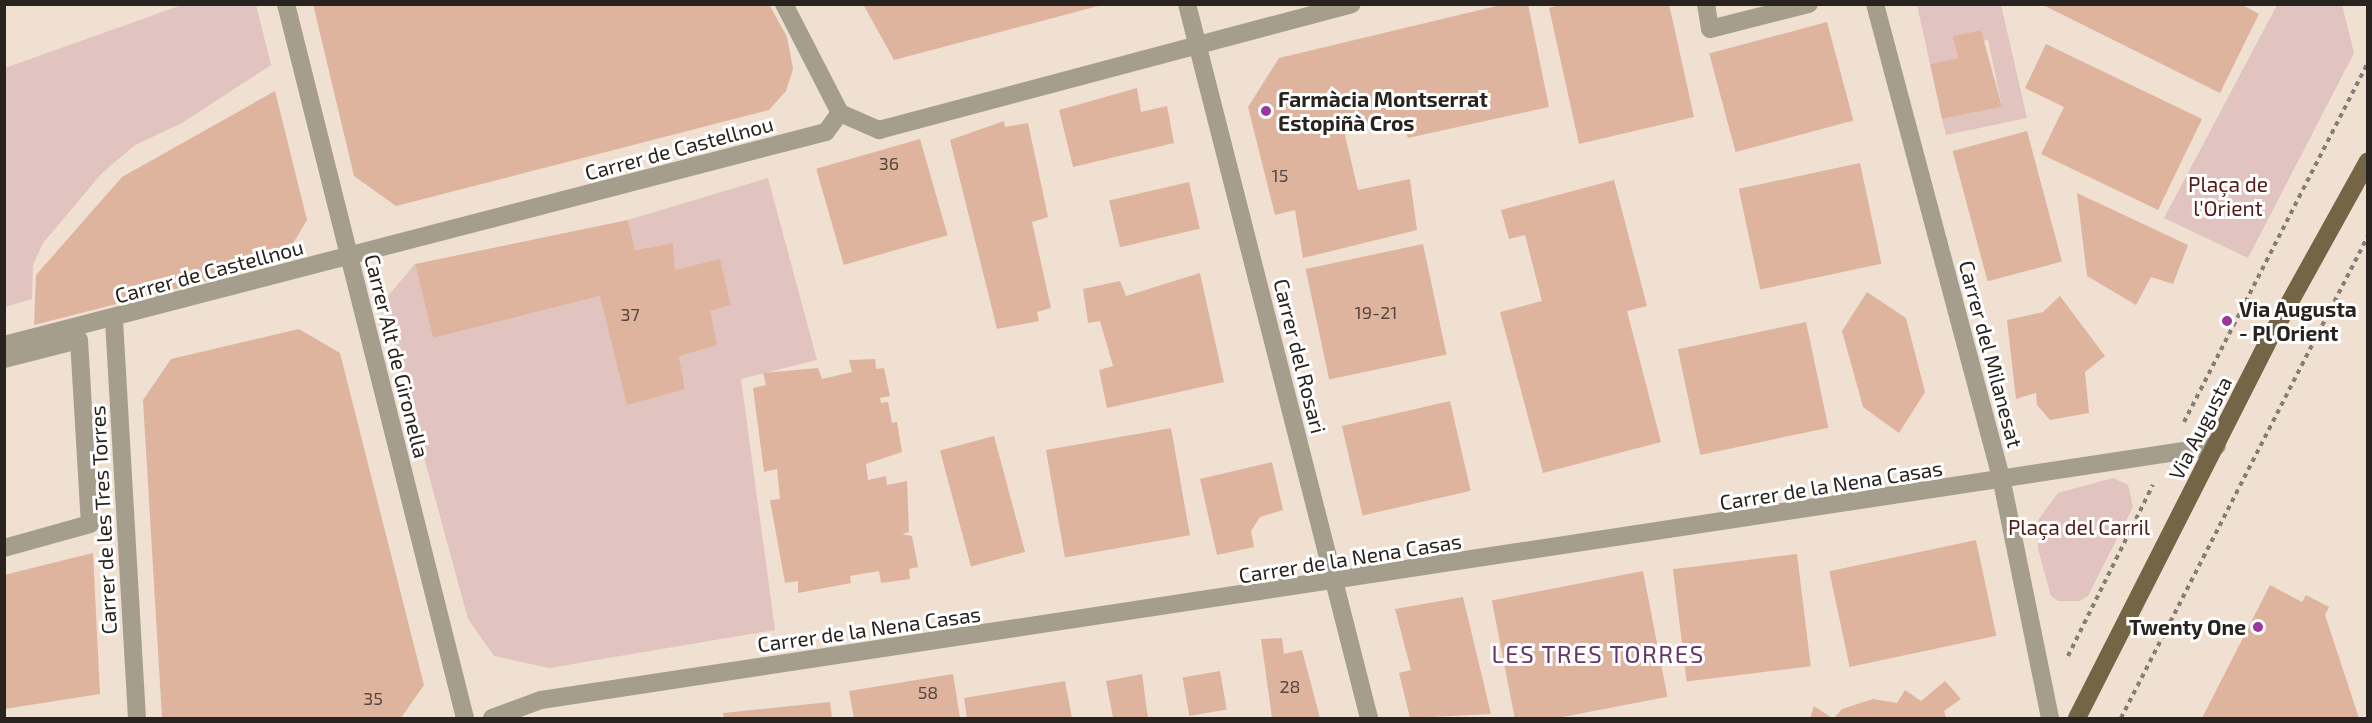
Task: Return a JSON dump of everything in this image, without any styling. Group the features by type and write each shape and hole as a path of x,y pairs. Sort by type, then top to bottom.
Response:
{"main road":[{"name":"Via Augusta","path":"2077,718 2367,160"}],"street":[{"name":"Carrer Alt de Gironella","path":"286,4 465,718"},
{"path":"784,4 840,113 879,130 1197,42 1352,4"},
{"name":"Carrer del Rosari","path":"1187,4 1369,718"},
{"path":"1706,4 1710,29 1809,4"},
{"name":"Carrer del Milanesat","path":"1875,4 2002,482 2050,718"},
{"name":"Carrer de Castellnou","path":"4,345 114,320 826,132 840,113"},
{"name":"Carrer de les Tres Torres","path":"114,320 137,718"},
{"path":"4,359 79,340 90,524 4,548"},
{"name":"Carrer de la Nena Casas","path":"492,718 541,700 2002,482 2217,446"}],"path":[{"path":"2182,426 2367,62"},
{"path":"2121,718 2367,236"},
{"path":"2093,608 2147,496"}],"green space":[{"path":"182,5 256,5 271,65 182,123 135,145 102,173 43,243 33,265 32,299 5,307 5,68"},
{"path":"1917,5 2001,5 2027,118 1946,135 1942,119 2002,107 1988,40 1983,41 1980,30 1954,36 1958,58 1930,64"},
{"name":"Plaça de l'Orient","path":"2277,5 2342,5 2354,53 2248,258 2164,218"},
{"path":"768,178 817,360 741,379 775,630 549,668 494,656 468,619 382,303 415,264 433,338 600,296 685,389 679,356 710,311 731,305 720,260 675,270 673,243 635,250 628,220"},
{"name":"Plaça del Carril","path":"2113,478 2128,485 2133,507 2088,596 2080,601 2058,601 2051,596 2038,549 2038,520 2058,493"}],"building":[{"path":"313,4 769,4 787,37 793,69 786,91 769,110 396,206 354,176"},
{"path":"863,4 1102,4 1102,5 894,60"},
{"path":"1505,4 1528,4 1549,107 1408,138 1401,119 1343,127 1358,190 1410,179 1417,230 1303,258 1295,210 1275,215 1248,107 1279,58"},
{"path":"1562,4 1669,4 1694,117 1579,144 1549,8"},
{"path":"2041,4 2241,4 2259,14 2220,93"},
{"path":"1827,22 1853,121 1736,152 1709,54"},
{"path":"1981,30 2002,107 1942,119 1930,64 1958,58 1953,36"},
{"path":"2046,44 2202,119 2158,210 2041,154 2064,107 2025,88"},
{"path":"1137,88 1141,112 1167,106 1174,143 1073,167 1059,110"},
{"path":"275,91 307,220 282,262 34,325 36,275 122,177"},
{"path":"1004,121 1005,127 1028,123 1048,217 1032,222 1051,308 1037,312 1039,321 997,329 950,140"},
{"path":"2027,131 2062,261 1988,281 1953,151"},
{"path":"920,139 948,235 844,265 816,169"},
{"path":"1860,163 1881,264 1760,290 1739,189"},
{"path":"1614,180 1647,306 1627,311 1661,442 1543,473 1500,312 1542,301 1525,235 1509,239 1501,210"},
{"path":"1189,182 1200,229 1120,247 1109,200"},
{"path":"2077,193 2188,245 2173,284 2151,277 2136,305 2087,276"},
{"path":"628,220 635,250 673,243 675,270 720,259 731,305 710,311 717,345 679,356 685,389 627,405 600,296 433,338 415,264"},
{"path":"1423,244 1446,355 1329,379 1306,269"},
{"path":"1200,273 1224,382 1107,408 1099,370 1113,366 1100,321 1088,323 1083,289 1120,281 1126,296"},
{"path":"1867,292 1906,318 1925,392 1899,433 1863,407 1842,331"},
{"path":"2060,296 2105,356 2085,372 2089,413 2050,420 2037,405 2036,393 2016,399 2007,320 2043,312"},
{"path":"1806,322 1828,428 1700,455 1678,349"},
{"path":"299,329 340,353 424,685 401,718 162,718 143,400 171,359"},
{"path":"875,359 876,369 884,368 890,396 880,398 881,403 888,402 892,423 897,422 902,452 866,464 868,480 886,476 887,485 907,481 909,532 902,534 912,536 918,567 909,569 910,579 881,583 879,571 850,576 851,583 798,593 798,581 785,583 770,500 780,499 777,469 764,472 753,388 766,385 763,373 818,368 822,379 852,372 849,360"},
{"path":"1450,401 1471,491 1363,516 1342,426"},
{"path":"1171,428 1190,535 1065,557 1046,450"},
{"path":"994,436 1025,552 971,566 940,450"},
{"path":"1272,462 1283,510 1260,517 1251,531 1254,547 1217,555 1200,479"},
{"path":"1976,540 1996,636 1850,667 1829,571"},
{"path":"93,553 100,694 4,709 4,575"},
{"path":"1797,554 1811,666 1687,681 1673,569"},
{"path":"1643,571 1667,697 1558,718 1515,718 1492,600"},
{"path":"2270,585 2302,602 2306,595 2329,607 2325,615 2359,718 2202,718"},
{"path":"1463,597 1491,714 1410,718 1399,673 1411,670 1395,609"},
{"path":"1282,638 1284,654 1302,650 1320,718 1272,718 1261,639"},
{"path":"1220,671 1227,709 1189,716 1183,678"},
{"path":"953,674 960,718 854,718 849,691"},
{"path":"1142,674 1148,718 1113,718 1106,681"},
{"path":"1065,681 1072,718 967,718 964,698"},
{"path":"1945,681 1961,699 1944,711 1946,718 1834,718 1842,709 1873,699 1897,703 1905,690 1921,701"},
{"path":"830,702 832,718 724,718 723,713"},
{"path":"1814,706 1832,718 1810,718"}],"place":[{"name":"Farmàcia Montserrat Estopiñà Cros","path":"1266,111"},
{"name":"Via Augusta - Pl Orient","path":"2227,321"},
{"name":"Twenty One","path":"2258,627"}],"district":[{"name":"LES TRES TORRES","path":"1598,654"}]}
